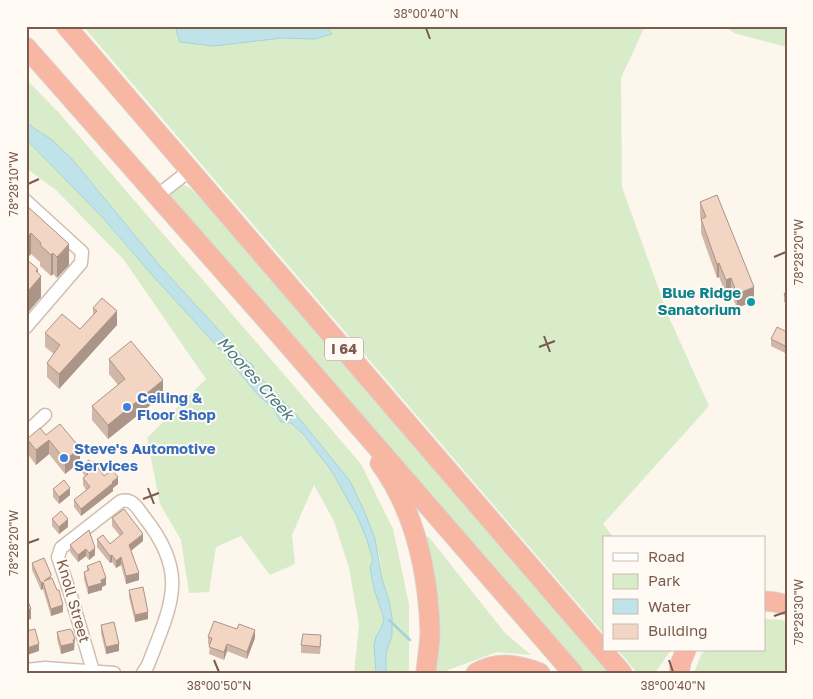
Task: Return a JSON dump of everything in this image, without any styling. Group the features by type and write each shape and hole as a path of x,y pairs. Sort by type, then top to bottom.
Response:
{"highway":[{"name":"I 64","path":"66,26 603,651"},
{"name":"I 64","path":"26,47 573,673"},
{"path":"284,340 385,471 402,502 419,548 427,590 430,632 426,673"},
{"path":"766,601 787,605"},
{"name":"I 64","path":"604,652 622,673"},
{"path":"679,673 685,652"},
{"path":"476,673 489,667 511,664 540,673"}],"street":[{"path":"157,196 190,170"},
{"path":"26,201 82,252 83,258 81,263 26,327"},
{"path":"26,433 45,415"},
{"name":"Knoll Street","path":"92,671 58,557 61,548 121,501 130,501 161,542 167,555 173,582 170,606 143,673"},
{"path":"26,670 45,668 114,673"}],"green space":[{"path":"83,26 645,26 621,78 622,187 668,315 709,406 603,524 612,536 603,536 603,633"},
{"path":"725,26 787,26 787,47 734,33"},
{"path":"26,79 60,114 361,464 393,529 409,604 409,673 386,673 386,653 392,636 389,601 382,579 380,559 350,481 298,417 256,373 252,364 248,362 160,266 72,159 51,139 26,121"},
{"path":"26,139 102,217 226,356 257,394 273,408 281,422 291,423 303,434 331,470 358,518 373,560 370,567 374,589 384,619 374,646 376,673 354,673 359,625 349,568 334,521 314,485 292,535 295,564 270,575 241,536 216,547 209,592 189,593 181,540 160,504 147,438 206,379 124,260 57,191 26,168"},
{"path":"182,184 190,188 208,206 279,287 610,673 579,673 167,197 176,186"},
{"path":"428,536 505,633 531,655 497,652 448,670 449,673 431,673 421,544"},
{"path":"766,619 783,620 787,623 787,673 694,673 703,652 766,652"},
{"path":"620,652 670,652 655,673 637,673"}],"water":[{"path":"182,26 327,26 332,34 314,39 282,38 214,46 180,42 176,30"},
{"name":"Moores Creek","path":"26,121 51,139 72,159 160,266 248,362 252,364 256,373 298,417 350,481 375,539 382,579 392,617 392,636 386,653 386,673 376,673 374,646 384,619 374,589 370,567 373,560 358,518 331,470 303,434 291,423 281,422 273,408 257,394 226,356 102,217 26,139"}],"building":[{"path":"717,195 754,287 737,294 731,278 726,280 719,263 717,264 701,219 706,217 700,202"},
{"path":"26,205 69,244 57,257 53,253 51,255 40,245 41,243 31,233 29,235 26,233"},
{"path":"26,259 38,269 36,271 41,276 29,290 26,287"},
{"path":"102,298 117,311 59,374 47,363 60,345 45,333 62,314 80,329 97,311 93,308"},
{"path":"777,327 787,332 787,347 771,339"},
{"path":"131,341 163,380 108,425 92,406 125,379 109,359"},
{"path":"60,424 80,448 65,460 49,440 36,450 27,439 40,428 46,435"},
{"path":"89,460 91,463 93,461 104,476 112,470 118,477 81,509 74,500 90,487 83,478 88,474 82,465"},
{"path":"64,480 70,488 59,497 53,489"},
{"path":"124,509 143,534 129,545 139,573 126,576 121,557 116,561 97,539 103,535 110,544 123,533 112,518"},
{"path":"61,511 68,519 59,527 52,519"},
{"path":"89,530 95,548 89,553 86,549 78,555 70,545"},
{"path":"44,558 51,576 44,581 52,578 57,590 59,590 63,605 51,609 43,582 41,583 32,563"},
{"path":"100,561 106,578 101,580 102,583 88,587 84,572 89,570 87,566"},
{"path":"143,587 148,612 135,615 129,590"},
{"path":"26,596 31,609 26,610"},
{"path":"214,621 237,629 239,624 255,630 247,652 227,644 224,652 209,647 212,638 208,637"},
{"path":"114,622 119,644 106,647 101,625"},
{"path":"35,629 39,644 27,648 26,631"},
{"path":"70,629 75,639 73,640 74,643 61,646 57,632"},
{"path":"303,634 321,635 320,647 301,645"}],"waterway":[{"path":"389,620 410,640"}],"place":[{"name":"Blue Ridge Sanatorium","path":"751,302"},
{"name":"Ceiling & Floor Shop","path":"127,407"},
{"name":"Steve's Automotive Services","path":"64,458"}]}
